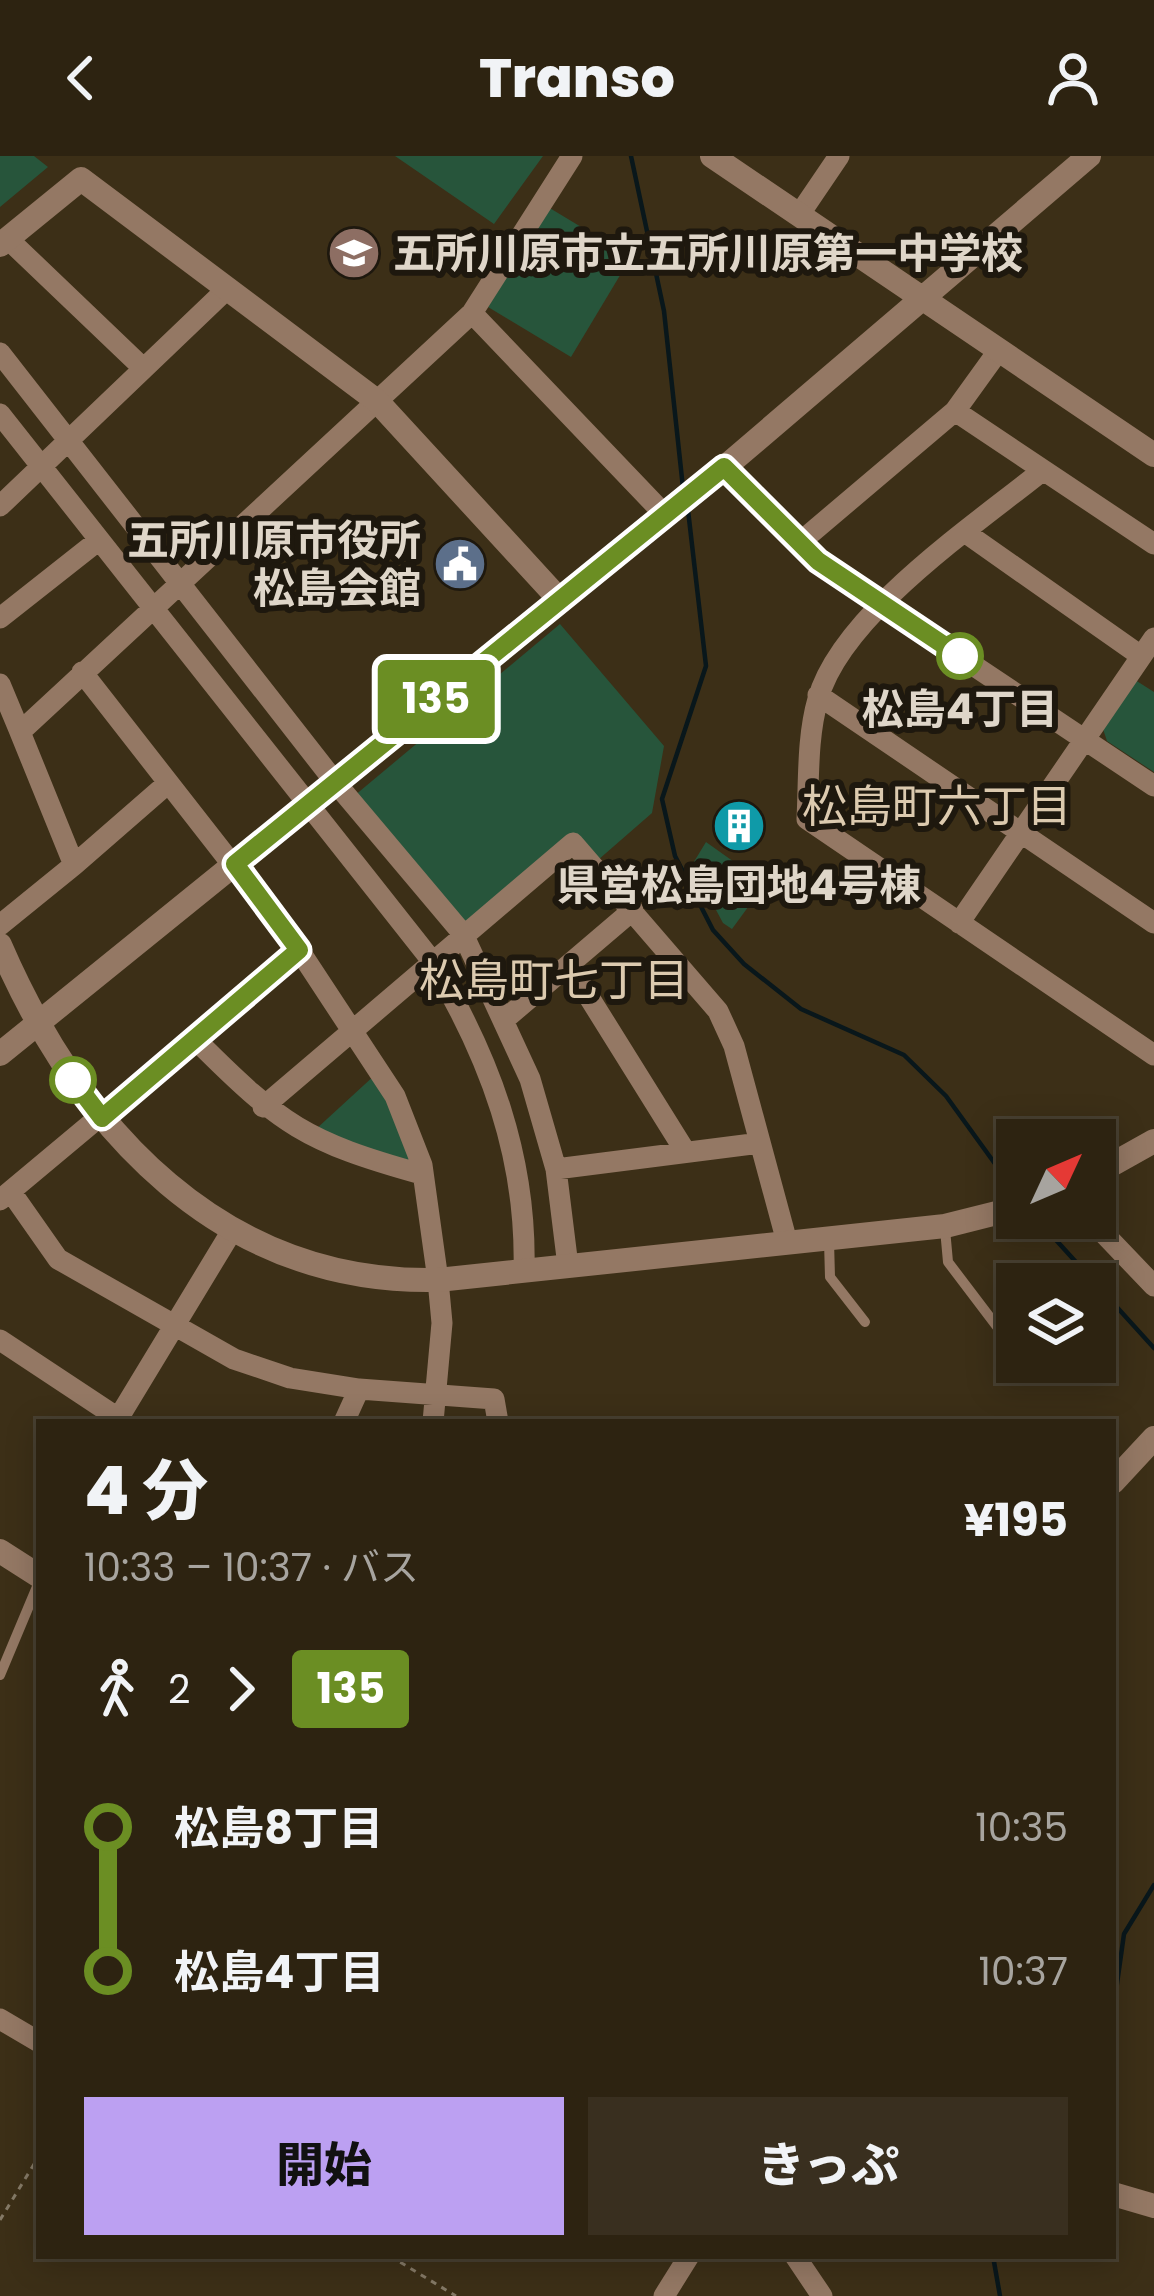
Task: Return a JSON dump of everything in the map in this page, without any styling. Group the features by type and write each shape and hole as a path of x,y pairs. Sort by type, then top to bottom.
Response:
{"street":[{"path":"20,732 472,313 572,156"},
{"path":"712,156 1154,455"},
{"path":"799,215 838,156"},
{"path":"0,1054 724,467 1089,156"},
{"path":"143,368 4,242 81,179 377,401 559,598"},
{"path":"0,506 228,288"},
{"path":"472,313 668,512"},
{"path":"798,544 955,411 998,350"},
{"path":"0,353 184,582 335,782 464,934 530,1079 556,1169 568,1266"},
{"path":"955,411 1154,544"},
{"path":"0,413 432,961 472,1029 497,1092 518,1168 524,1271"},
{"path":"724,467 798,544 1154,786"},
{"path":"1042,471 880,603 818,695 807,819 1152,1050"},
{"path":"959,923 1148,647 966,533"},
{"path":"0,619 99,540"},
{"path":"82,672 299,950 394,1096 421,1174 438,1280 439,1396 434,1419"},
{"path":"0,684 74,865"},
{"path":"818,695 1154,922"},
{"path":"0,925 167,784"},
{"path":"263,1107 573,843 718,1011 788,1242"},
{"path":"506,1018 633,910"},
{"path":"0,944 34,1024 102,1118 191,1203 233,1229 332,1270 368,1279 438,1280 944,1226 996,1213"},
{"path":"299,950 197,1041 6,1196 58,1259 234,1359 290,1378 359,1389 494,1399 497,1419"},
{"path":"569,964 685,1151"},
{"path":"197,1041 263,1107 334,1150 421,1174"},
{"path":"497,1092 530,1079"},
{"path":"1116,1162 1154,1141"},
{"path":"556,1169 760,1143"},
{"path":"120,1419 233,1229"},
{"path":"1109,1239 1154,1286"},
{"path":"0,1340 118,1419"},
{"path":"345,1419 359,1389"},
{"path":"1116,1479 1154,1438"},
{"path":"0,1551 36,1577"},
{"path":"0,2019 36,2040"},
{"path":"1116,2194 1153,2198"},
{"path":"664,2296 687,2259"},
{"path":"797,2259 822,2296"}],"lane":[{"path":"944,1226 947,1262 996,1326"},
{"path":"829,1238 830,1277 865,1322"},
{"path":"0,1675 36,1586"}],"path":[{"path":"0,2219 36,2161"},
{"path":"395,2259 456,2296"}],"green space":[{"path":"0,156 34,156 48,167 0,207"},
{"path":"395,156 543,156 494,224"},
{"path":"548,207 631,257 571,357 488,307"},
{"path":"560,624 664,746 652,813 598,860 574,833 464,924 354,796"},
{"path":"1132,678 1154,692 1154,772 1107,741 1102,726"},
{"path":"706,842 765,884 732,929 723,923 692,865"},
{"path":"376,1074 414,1165 315,1130"}],"waterway":[{"path":"631,156 664,311 683,488"},
{"path":"688,510 706,666 662,799 675,856 713,930 744,964 801,1009 904,1055 946,1096 996,1165"},
{"path":"1055,1239 1154,1348"},
{"path":"1116,1991 1124,1934 1154,1885"},
{"path":"994,2259 1000,2296"}],"bus line":[{"name":"135","path":"73,1080 102,1118 299,950 235,864 724,467 818,561 960,656"}],"place":[{"name":"五所川原市立五所川原第一中学校","path":"354,253"},
{"name":"五所川原市役所 松島会館","path":"460,564"},
{"name":"松島4丁目","path":"960,656"},
{"name":"県営松島団地4号棟","path":"739,826"}],"district":[{"name":"松島町六丁目","path":"937,806"},
{"name":"松島町七丁目","path":"554,980"}]}
